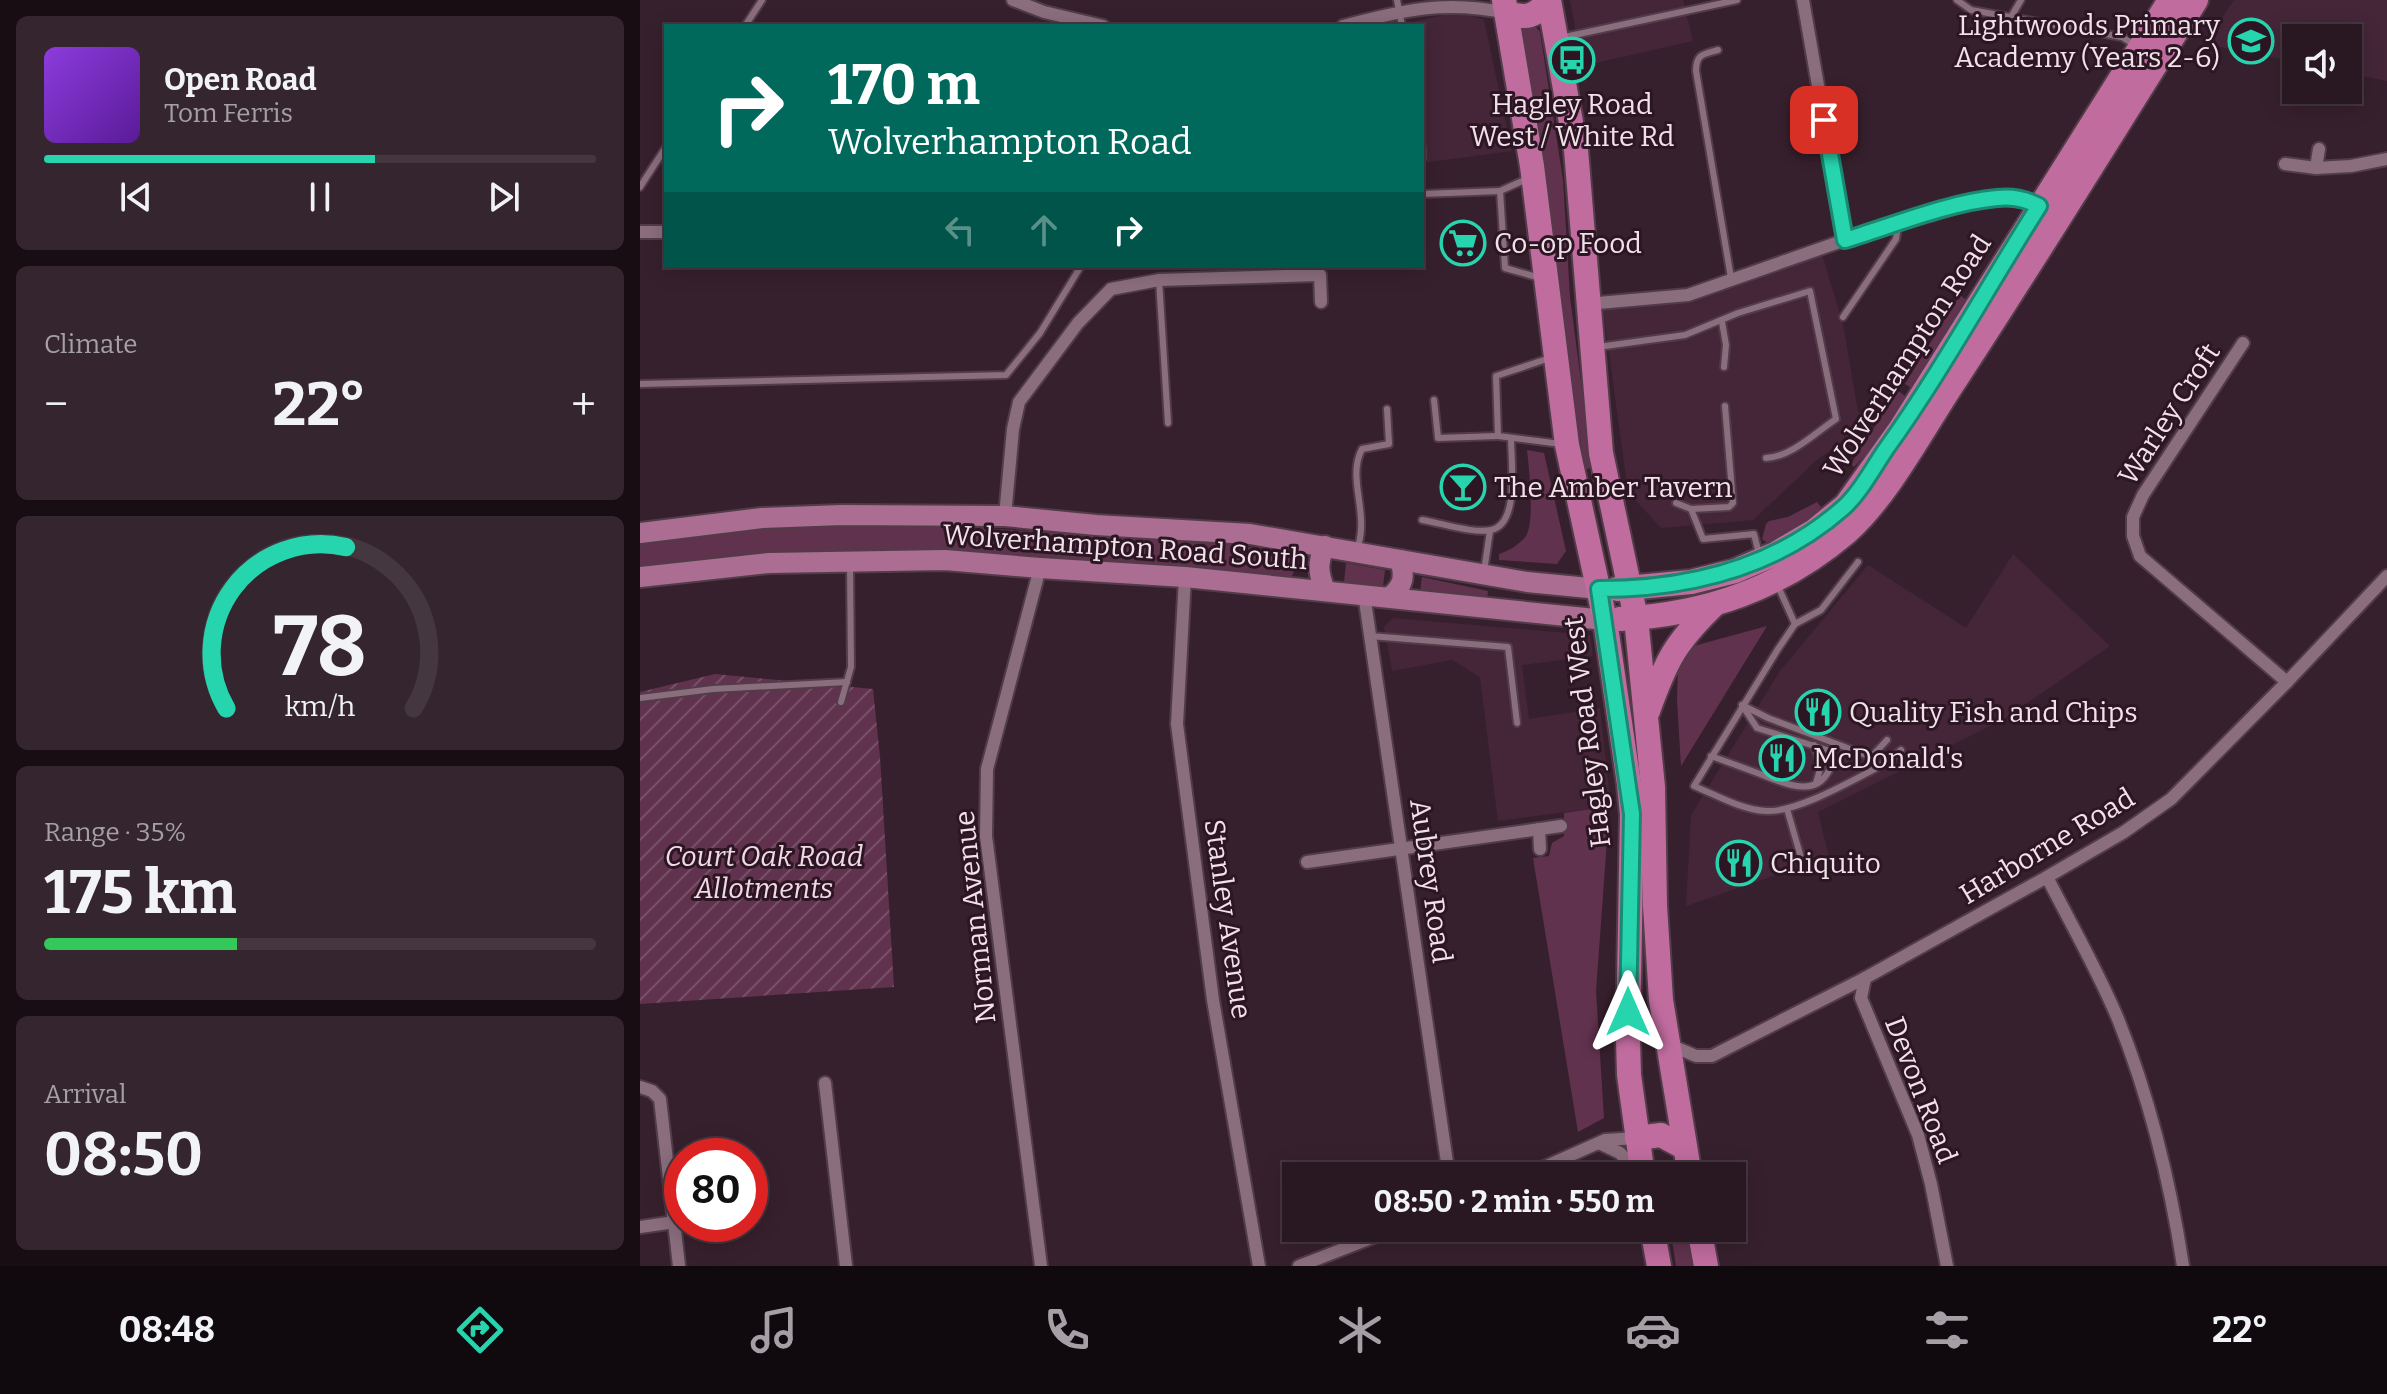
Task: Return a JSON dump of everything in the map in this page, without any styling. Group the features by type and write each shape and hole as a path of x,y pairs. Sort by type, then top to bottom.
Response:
{"highway":[{"path":"1505,6 1528,17 1541,10 1548,0"},
{"name":"Hagley Road West","path":"1548,0 1576,150 1601,453 1636,618 1653,787 1655,906 1661,1000 1679,1144 1685,1162"},
{"name":"Wolverhampton Road","path":"1605,620 1713,606 1745,596 1776,581 1824,550 1865,515 2049,212 2139,48 2170,0"},
{"name":"Wolverhampton Road","path":"1599,589 1631,589 1691,582 1735,571 1814,531 1846,505 2196,0"},
{"name":"Hagley Road West","path":"1505,6 1534,176 1567,445 1605,620 1632,814 1628,1039 1640,1162"},
{"path":"1646,716 1664,667 1684,634 1713,606"},
{"path":"1637,1138 1661,1135 1679,1144"},
{"path":"1648,1162 1661,1143 1679,1144"},
{"path":"1655,1242 1659,1266"},
{"path":"1702,1242 1706,1266"}],"main road":[{"name":"Wolverhampton Road South","path":"640,533 762,518 1005,516 1250,534 1527,582 1599,589"},
{"path":"1325,546 1319,559 1318,573 1325,590"},
{"name":"Wolverhampton Road South","path":"640,577 754,564 945,560 1185,577 1605,620"},
{"path":"1391,596 1401,588 1405,574 1400,560"}],"street":[{"path":"1013,0 1044,12 1095,24"},
{"path":"1803,0 1845,240"},
{"path":"1348,24 1398,6 1438,1 1505,6"},
{"path":"1040,24 1044,12"},
{"path":"2316,168 2319,149"},
{"path":"2285,164 2316,168 2351,166 2387,159"},
{"path":"1587,304 1688,295 1845,240 1997,197 2026,199 2049,212"},
{"path":"640,232 664,232"},
{"path":"1005,516 1013,429 1019,402 1078,323 1111,289 1159,280 1320,275 1321,302"},
{"name":"Warley Croft","path":"2243,343 2146,489 2133,517 2133,536 2140,556 2287,682"},
{"name":"Norman Avenue","path":"1040,568 987,769 986,836 1041,1266"},
{"name":"Harborne Road","path":"1668,1044 1696,1056 1712,1056 1865,978 2124,832 2171,799 2387,576"},
{"name":"Stanley Avenue","path":"1185,577 1177,724 1213,1000 1259,1266"},
{"name":"Aubrey Road","path":"1364,594 1447,1162"},
{"path":"1307,862 1561,826"},
{"path":"1539,829 1540,849"},
{"path":"2047,877 2117,1017 2151,1111 2183,1266"},
{"name":"Devon Road","path":"1865,978 1861,998 1918,1135 1947,1266"},
{"path":"825,1083 846,1266"},
{"path":"640,1087 652,1091 660,1099 665,1138"},
{"path":"1556,1162 1605,1140 1637,1138"},
{"path":"1599,1143 1620,1153 1629,1162"},
{"path":"640,1227 664,1224"},
{"path":"677,1242 679,1266"},
{"path":"1299,1266 1361,1242"}],"lane":[{"path":"748,24 762,0"},
{"path":"1557,39 1737,0"},
{"path":"1957,0 1971,10 2122,37 2139,48"},
{"path":"2011,17 2021,0"},
{"path":"1718,50 1700,54 1696,60 1696,71 1731,278"},
{"path":"640,187 664,150"},
{"path":"1424,194 1500,191 1534,176"},
{"path":"1500,191 1505,268 1548,280"},
{"path":"1843,317 1896,239 1898,224"},
{"path":"640,384 1006,375 1040,333 1080,268"},
{"path":"1159,280 1168,423"},
{"path":"1591,348 1685,335 1754,307 1810,291 1836,419 1788,452 1766,458"},
{"path":"1722,322 1726,345 1724,367"},
{"path":"1498,436 1496,376 1558,355"},
{"path":"1434,400 1438,438 1498,436 1567,445"},
{"path":"1676,503 1691,509 1729,507 1733,503 1725,406"},
{"path":"1357,552 1362,526 1357,487 1359,454 1362,449 1389,444 1387,409"},
{"path":"1422,520 1490,531 1502,526 1509,518 1511,438"},
{"path":"1691,509 1703,539 1754,534 1760,560 1776,581 1795,624"},
{"path":"1484,575 1490,531"},
{"path":"841,702 851,667 850,560"},
{"path":"1858,562 1821,610 1795,624 1694,786 1750,809 1787,809 1888,762 1901,750"},
{"path":"1370,636 1508,647 1517,723"},
{"path":"640,698 713,689 847,682"},
{"path":"1742,705 1866,755 1874,754 1887,740"},
{"path":"1711,756 1796,787 1816,784 1828,774 1832,763 1827,750 1757,728 1742,705"},
{"path":"1787,809 1802,861"}],"shaded area":[{"path":"1570,0 1683,0 1693,41 1582,66"},
{"name":"Lightwoods Primary Academy (Years 2-6)","path":"2234,0 2387,0 2387,81 2362,76 2362,24 2282,24 2282,59 2205,44"},
{"path":"1459,12 1484,20 1512,151 1424,163 1424,24 1403,24"},
{"path":"1822,254 1843,324 1858,412 1877,417 1818,459 1753,520 1661,528 1628,492 1603,309 1695,298"},
{"path":"2013,554 2110,646 2004,719 1818,812 1829,857 1686,906 1691,815 1780,671 1868,565 1966,628"},
{"path":"1393,618 1590,635 1593,656 1522,665 1529,719 1600,708 1610,799 1598,808 1498,821 1480,677 1452,660 1392,671 1384,627"}],"green space":[{"path":"1534,25 1540,32 1563,180 1570,297 1592,467 1585,470 1520,31"},
{"path":"1960,295 1970,303 1913,389 1905,384"},
{"path":"1898,391 1908,398 1877,442 1854,467 1851,464"},
{"path":"1527,450 1544,453 1566,551 1557,564 1499,560 1499,554 1520,542 1529,529 1531,494"},
{"path":"1817,502 1821,507 1809,522 1770,545 1762,539 1769,521 1788,517"},
{"path":"896,523 1211,542 1295,553 1296,567 1291,578 1190,567 890,551 813,552 640,569 640,542 768,528"},
{"path":"1346,563 1385,570 1383,586 1344,582"},
{"path":"1422,577 1488,591 1487,599 1420,592"},
{"path":"1767,626 1681,766 1678,667 1690,647"},
{"name":"Court Oak Road Allotments","path":"715,674 873,689 894,987 640,1004 640,692"},
{"path":"1610,799 1596,991 1604,1118 1578,1132 1533,858 1549,856 1552,843 1564,836 1564,813 1598,808"},
{"path":"1672,1242 1695,1242 1699,1266 1676,1266"}],"place":[{"name":"Lightwoods Primary Academy (Years 2-6)","path":"2251,41"},
{"name":"Hagley Road West / White Rd","path":"1572,60"},
{"name":"Co-op Food","path":"1463,243"},
{"name":"The Amber Tavern","path":"1463,487"},
{"name":"Quality Fish and Chips","path":"1818,712"},
{"name":"McDonald's","path":"1782,758"},
{"name":"Chiquito","path":"1739,863"}],"route":[{"path":"1628,1012 1632,814 1599,589 1631,589 1691,582 1735,571 1775,554 1814,531 1846,505 1901,428 2039,206 2026,199 1997,197 1845,240 1824,120"}]}
